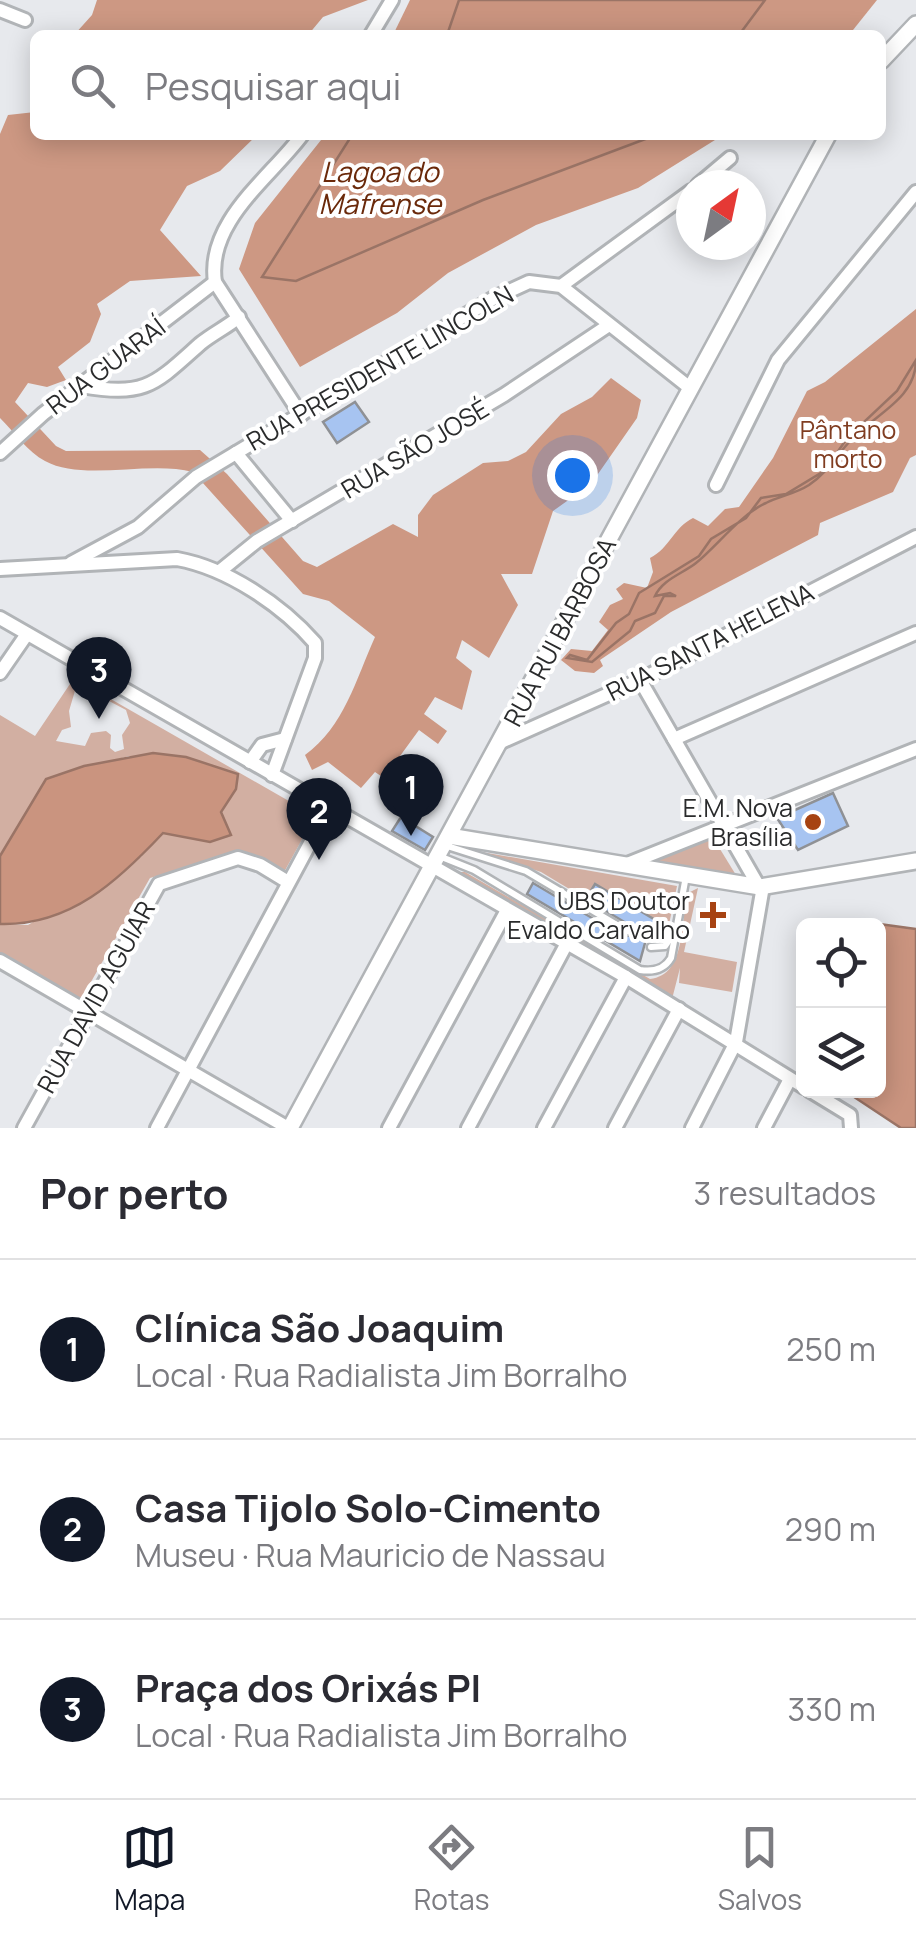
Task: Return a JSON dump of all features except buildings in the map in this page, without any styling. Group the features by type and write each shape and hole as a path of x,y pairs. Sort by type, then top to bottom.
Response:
{"street":[{"path":"374,30 392,0"},
{"path":"0,10 25,20"},
{"path":"886,55 916,24"},
{"path":"298,140 229,221 214,258 215,282 301,414"},
{"name":"RUA RUI BARBOSA","path":"290,1128 825,140"},
{"path":"716,170 730,158"},
{"path":"716,485 778,360 916,192"},
{"path":"676,202 561,286 690,388"},
{"name":"RUA GUARAÍ","path":"0,453 42,414 215,282"},
{"name":"RUA PRESIDENTE LINCOLN","path":"71,564 138,527 196,476 494,298 529,282 561,286"},
{"path":"82,386 122,393 144,386 174,371 203,341 240,317"},
{"name":"RUA SÃO JOSÉ","path":"220,571 257,541 504,395 609,325"},
{"path":"236,453 286,525"},
{"name":"RUA SANTA HELENA","path":"501,742 640,680 916,537"},
{"path":"0,569 178,558 220,571 315,643 310,674 272,775"},
{"path":"0,618 330,808 440,851 507,910 736,1042 796,1083"},
{"path":"674,740 916,633"},
{"path":"0,673 27,634"},
{"path":"640,680 760,887 760,915 736,1042 692,1128"},
{"path":"250,762 262,745 285,739"},
{"path":"626,864 916,749"},
{"path":"157,1128 330,808"},
{"path":"440,851 465,843 760,887 823,880 916,860"},
{"name":"RUA DAVID AGUIAR","path":"24,1128 142,908 168,877 238,858 288,882"},
{"path":"390,1128 507,910"},
{"path":"468,1128 567,943"},
{"path":"0,961 290,1128"},
{"path":"544,1128 626,978"},
{"path":"615,1128 679,1009"},
{"path":"764,1128 790,1079"},
{"path":"818,1098 852,1124"}],"lane":[{"path":"465,843 488,862 526,872 627,931"},
{"path":"440,851 640,970 666,966 678,928 686,876"},
{"path":"651,947 664,946 678,928"}],"shaded area":[{"path":"74,678 315,816 283,874 245,852 150,878 79,1003 0,958 0,924 28,925 141,857 163,833 210,842 230,835 221,812 236,789 238,774 129,756 46,779 0,856 0,715 35,736","holes":["77,684 126,710 130,723 122,735 124,749 115,752 110,748 111,735 106,731 91,733 85,746 56,741 62,730 71,727 69,711"]},
{"path":"712,836 739,880 649,862"},
{"path":"476,851 677,886 667,934 653,940 662,924 595,884 586,899 541,872"},
{"path":"449,872 465,872 650,979 662,975 676,957 688,893 698,888 684,952 737,962 732,992 679,983 680,968 671,1003"}],"green space":[{"path":"97,0 368,0 323,17 312,30 78,30 92,15"},
{"path":"410,0 459,0 449,30 395,30"},
{"path":"765,0 877,0 853,30 743,30"},
{"path":"30,113 30,140 252,140 220,171 187,186 160,230 201,276 130,281 97,304 101,314 90,342 58,367 66,380 47,387 28,383 15,402 56,446 66,451 200,450 227,474 303,561 317,567 393,524 418,537 418,515 433,495 483,463 508,461 526,452 561,414 592,397 611,378 641,400 637,418 591,484 553,511 532,574 501,574 518,605 489,658 462,640 456,658 472,671 462,710 435,697 424,714 447,731 438,744 419,730 384,778 375,772 361,788 328,762 312,770 305,755 330,731 339,716 375,637 329,601 303,594 193,472 60,467 33,452 0,418 0,134 8,115"},
{"path":"321,140 362,140 483,200 643,140 715,140 638,188 536,225 448,273 397,313 300,367 239,269 255,223"},
{"name":"Pântano morto","path":"916,309 916,455 910,458 893,492 820,523 818,535 671,612 600,660 603,666 594,673 575,671 561,660 571,649 592,651 608,630 599,622 610,605 623,599 616,589 624,583 647,588 653,572 650,558 686,522 693,518 708,526 725,509 739,507 773,458 807,391 825,382"}],"water":[{"path":"459,0 765,0 743,30 449,30"},
{"name":"Lagoa do Mafrense","path":"349,140 643,140 483,200 296,281 262,277"},
{"path":"916,360 914,374 902,396 851,440 821,475 804,488 750,513 761,498 786,494 824,471 848,437 897,391"},
{"path":"738,523 696,563 663,585 655,596 670,593 676,596 664,596 655,613 635,621 630,631 592,662 567,658 570,655 587,660 616,623 629,614 639,593 699,556 711,539"},
{"path":"153,753 186,757 238,774 236,789 221,812 231,835 210,842 163,833 110,883 70,909 25,923 0,924 0,856 46,779 84,766"},
{"path":"886,925 916,929 916,1128 901,1128 856,1098 886,1098"}],"place":[{"name":"Praça dos Orixás PI","path":"99,719"},
{"name":"E.M. Nova Brasília","path":"813,822"},
{"name":"Clínica São Joaquim","path":"411,836"},
{"name":"Casa Tijolo Solo-Cimento","path":"319,860"},
{"name":"UBS Doutor Evaldo Carvalho","path":"713,915"}]}
